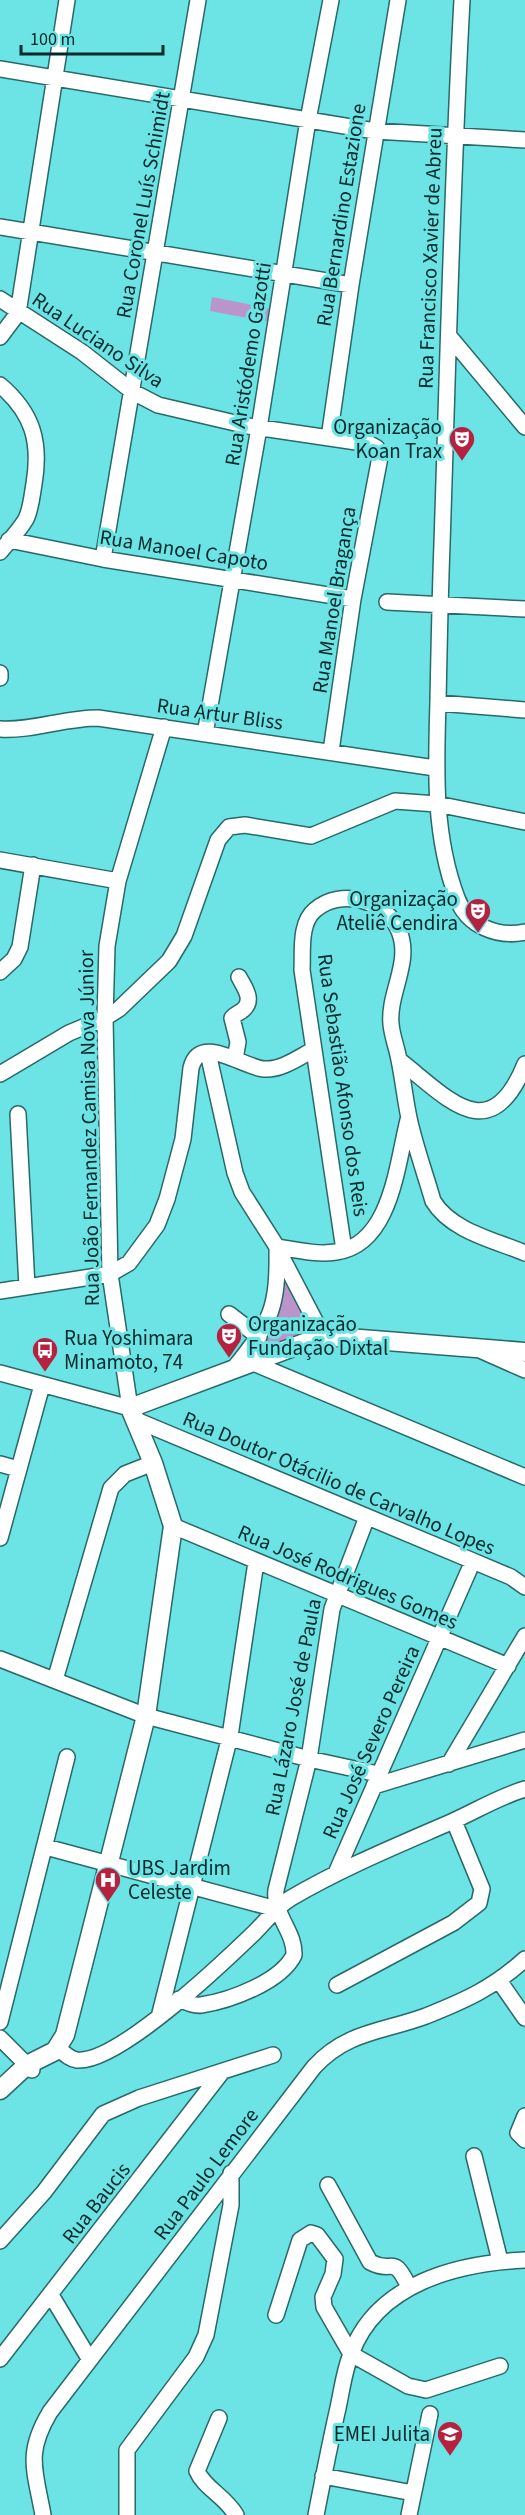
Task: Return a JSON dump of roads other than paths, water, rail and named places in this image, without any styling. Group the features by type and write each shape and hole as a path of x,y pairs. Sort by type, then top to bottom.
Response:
{"main road":[{"path":"133,1414 243,1365 323,1336 471,1346 525,1353"},
{"name":"Rua João Fernandez Camisa Nova Júnior","path":"57,2050 68,2024 146,1716 173,1526 153,1463 133,1414"},
{"path":"0,2091 57,2050"},
{"path":"0,2102 33,2066"}],"street":[{"path":"0,337 18,313 67,0"},
{"name":"Rua Coronel Luís Schimidt","path":"103,559 198,0"},
{"name":"Rua Aristódemo Gazotti","path":"205,734 259,428 308,120 331,0"},
{"name":"Rua Bernardino Estazione","path":"329,438 375,131 398,0"},
{"name":"Rua Francisco Xavier de Abreu","path":"462,0 448,336 435,768 437,804 455,893 461,906 477,923 490,931 511,935 525,932"},
{"path":"0,69 182,101 375,131 525,140"},
{"path":"0,227 351,285"},
{"name":"Rua Luciano Silva","path":"0,299 18,313 82,352 133,392 158,405 259,428 370,444 377,448 380,457"},
{"path":"448,336 525,427"},
{"path":"0,385 16,399 37,441 36,475 30,506 26,519 5,546"},
{"name":"Rua Manoel Bragança","path":"332,751 353,599 380,457"},
{"name":"Rua Manoel Capoto","path":"5,546 103,559 353,599"},
{"path":"387,602 525,609 525,594"},
{"path":"0,673 0,678"},
{"path":"438,703 525,710"},
{"name":"Rua Artur Bliss","path":"0,729 27,729 82,718 164,727 435,768"},
{"name":"Rua João Fernandez Camisa Nova Júnior","path":"133,1414 110,1274 105,1018 106,946 118,881 164,727"},
{"path":"0,1074 69,1033 105,1018 136,993 178,949 209,858 218,840 229,827 245,825 311,836 385,803 408,801 437,804 525,822"},
{"path":"0,860 118,881"},
{"path":"0,972 7,956 23,937 33,865"},
{"name":"Rua Sebastião Afonso dos Reis","path":"344,1250 302,970 306,925 309,917 322,905 339,900 361,900 372,903 391,916 402,941 401,968 390,1009 391,1028 409,1118 433,1201 440,1213 454,1224 525,1253"},
{"path":"235,1059 238,1042 232,1018 248,1002 247,991 239,977"},
{"path":"0,1291 110,1274 129,1263 157,1225 167,1199 183,1139 192,1062 200,1054 218,1053 252,1067 271,1069 313,1050"},
{"path":"208,1053 235,1173 242,1192 277,1247 323,1336"},
{"path":"399,1060 441,1095 466,1109 476,1111 488,1110 506,1100 515,1087 525,1064"},
{"path":"18,1114 27,1287"},
{"path":"277,1247 325,1253 344,1250 370,1236 381,1220 409,1118"},
{"path":"277,1247 276,1296 268,1322 243,1365 525,1477"},
{"path":"229,1314 259,1337"},
{"path":"471,1346 525,1370"},
{"name":"Rua Doutor Otácilio de Carvalho Lopes","path":"0,1373 133,1414 367,1517 511,1577 525,1587"},
{"path":"0,1538 42,1385"},
{"path":"55,1680 111,1488 125,1474 153,1463"},
{"path":"0,1464 18,1469"},
{"name":"Rua Lázaro José de Paula","path":"276,1909 276,1890 309,1759 336,1594 367,1517"},
{"name":"Rua José Rodrigues Gomes","path":"173,1526 508,1666"},
{"name":"Rua José Severo Pereira","path":"336,1873 473,1561"},
{"path":"159,2017 230,1736 256,1562"},
{"path":"449,1764 525,1636"},
{"path":"0,1659 146,1716 230,1736 376,1780 449,1764 525,1740"},
{"path":"0,2022 67,1757"},
{"path":"57,2050 74,2059 97,2056 129,2041 254,1933 276,1909 336,1873 454,1821 493,1800 525,1789"},
{"path":"337,1985 453,1923 479,1903 482,1889 454,1821"},
{"path":"46,1847 276,1909"},
{"path":"179,1999 200,2005 253,1989 274,1977 291,1961 293,1947 276,1909"},
{"name":"Rua Paulo Lemore","path":"43,2515 33,2448 37,2433 50,2412 231,2173 327,2052 342,2042 425,2016 500,1982 525,1959"},
{"path":"500,1982 525,2018"},
{"path":"0,2038 33,2066"},
{"path":"0,2241 44,2192 103,2114 139,2098 273,2055"},
{"name":"Rua Baucis","path":"0,2359 222,2072"},
{"path":"525,2116 518,2133 525,2140"},
{"path":"474,2156 500,2261"},
{"path":"127,2515 127,2450 196,2357 206,2335 231,2205 231,2173"},
{"path":"328,2185 363,2253 377,2266 393,2264 398,2267 409,2287"},
{"path":"276,2315 300,2240 311,2233 317,2235 335,2259 333,2274 323,2297 324,2307 351,2354 408,2386 426,2390 500,2366"},
{"path":"316,2515 351,2354 376,2314 409,2287 463,2267 500,2261 525,2260"},
{"path":"51,2295 90,2360"},
{"path":"409,2515 430,2414"},
{"path":"219,2418 197,2471 204,2483 225,2498 236,2515"},
{"path":"323,2476 413,2493"}],"place":[{"name":"Organização Koan Trax","path":"462,462"},
{"name":"Organização Ateliê Cendira","path":"478,934"},
{"name":"Organização Fundação Dixtal","path":"229,1359"},
{"name":"Rua Yoshimara Minamoto, 74","path":"45,1373"},
{"name":"UBS Jardim Celeste","path":"108,1903"},
{"name":"EMEI Julita","path":"450,2457"}]}
